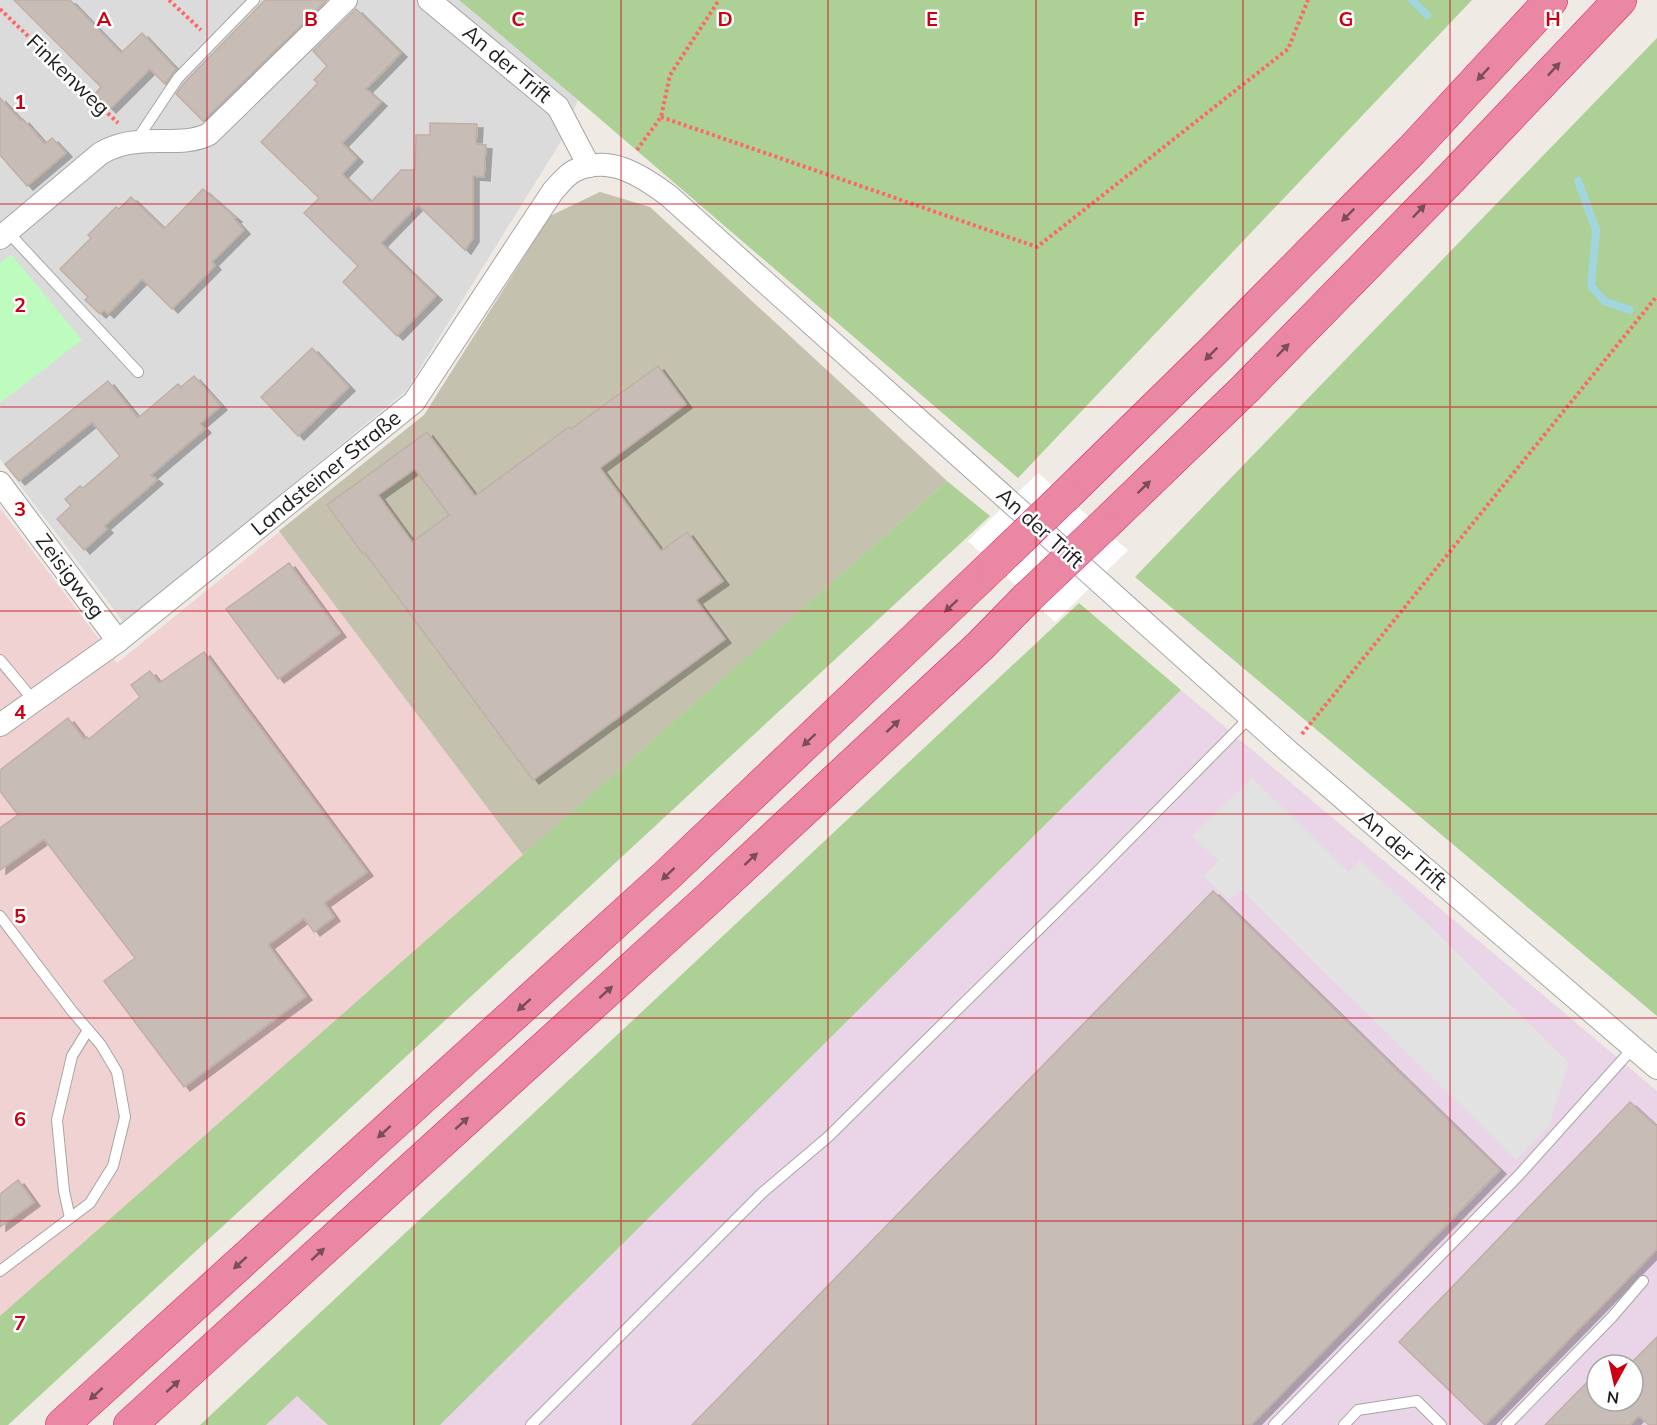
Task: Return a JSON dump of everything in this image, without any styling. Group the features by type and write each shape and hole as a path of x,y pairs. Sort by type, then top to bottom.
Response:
{"highway":[{"path":"62,1425 665,877 993,565 1214,350 1412,150 1551,0"},
{"path":"130,1425 708,899 980,646 1245,389 1460,169 1620,0"}],"street":[{"path":"2,230 101,153 112,147 136,142 194,139 209,134 346,0"},
{"name":"An der Trift","path":"429,0 558,107 589,166 606,164 624,168 650,181 669,196 1288,751 1657,1068"},
{"name":"Landsteiner Straße","path":"0,725 118,641 414,402 553,191 572,172 589,166"},
{"name":"Zeisigweg","path":"0,483 118,641"}],"lane":[{"path":"136,142 178,78 254,0"},
{"path":"2,230 138,372"},
{"path":"0,660 34,701"},
{"path":"531,1425 762,1193 836,1128 1098,871 1250,717"},
{"path":"0,916 101,1045 117,1072 125,1117 112,1166 90,1203 0,1271"},
{"path":"70,1218 64,1191 57,1120 72,1056 88,1030"},
{"path":"1274,1425 1520,1174 1633,1048"},
{"path":"1507,1425 1612,1317 1643,1281"},
{"path":"1344,1425 1358,1410 1417,1401 1441,1425"}],"path":[{"path":"169,0 214,42"},
{"path":"624,168 661,117 670,75 719,0"},
{"path":"661,117 1037,247 1288,49 1308,0"},
{"name":"Finkenweg","path":"0,9 136,142"},
{"path":"1288,751 1657,296"}],"shaded area":[{"path":"0,0 459,0 578,100 560,143 406,391 124,623 0,459"},
{"path":"600,192 650,207 947,481 0,1317 0,508 117,663 424,415 550,216"},
{"path":"600,192 650,207 947,481 523,855 279,531 424,415 550,216"},
{"path":"1181,690 1657,1091 1657,1425 440,1425"},
{"path":"1252,778 1349,872 1360,860 1569,1063 1549,1126 1516,1160 1241,890 1229,900 1203,876 1219,861 1192,836"},
{"path":"297,1395 328,1425 266,1425"}],"green space":[{"path":"459,0 1472,0 1018,478"},
{"path":"1657,38 1657,1016 1135,577"},
{"path":"11,254 82,340 0,403 0,263"},
{"path":"947,481 990,516 8,1425 0,1425 0,1316"},
{"path":"1079,603 1181,690 440,1425 328,1425 297,1396 266,1425 200,1425"}],"pier":[{"path":"1038,473 1128,550 1055,622 968,541"}],"building":[{"path":"14,0 70,0 121,53 142,33 176,69 165,84 150,69 110,109 95,94 101,87"},
{"path":"265,0 327,0 203,121 176,94"},
{"path":"356,9 401,53 366,89 381,102 342,143 357,158 342,174 371,202 401,170 415,170 416,135 430,135 430,123 477,124 476,144 486,145 484,177 473,176 473,238 465,250 418,205 381,243 436,296 397,336 343,282 358,266 304,213 319,198 261,142 318,83 314,80 327,66 313,51"},
{"path":"0,98 45,144 52,138 66,153 27,186 0,155"},
{"path":"203,189 236,218 234,219 244,230 212,262 215,266 172,309 142,279 108,314 104,310 100,314 85,300 88,297 60,269 91,238 88,235 116,207 119,209 131,197 164,229"},
{"path":"312,348 349,387 298,436 261,397"},
{"path":"658,366 686,404 600,468 661,551 687,532 723,581 696,600 725,639 533,780 327,505 427,432 475,496 569,427 571,429","holes":["415,469 449,515 412,542 378,495"]},
{"path":"194,376 221,406 200,424 205,429 151,475 157,480 104,526 107,529 84,550 57,519 71,506 65,499 80,486 83,488 120,456 92,422 19,481 5,464 108,381 138,418 178,384 181,387"},
{"path":"289,563 340,633 278,679 226,609"},
{"path":"204,652 367,872 324,903 334,917 314,932 304,918 268,945 306,996 184,1087 104,981 135,958 44,839 0,870 0,828 18,815 0,791 0,770 68,718 84,739 87,737 89,739 140,697 131,685 150,671 159,683"},
{"path":"1213,891 1500,1170 1251,1425 692,1425"},
{"path":"1630,1102 1657,1127 1657,1249 1485,1425 1399,1342"},
{"path":"18,1180 34,1202 0,1227 0,1194"},
{"path":"1657,1337 1657,1425 1649,1425 1639,1416 1630,1425 1545,1425 1585,1384 1585,1413 1645,1413 1645,1353 1641,1353"}],"waterway":[{"path":"1412,0 1427,15"},
{"path":"1578,181 1596,230 1591,286 1604,301 1630,310"}]}
